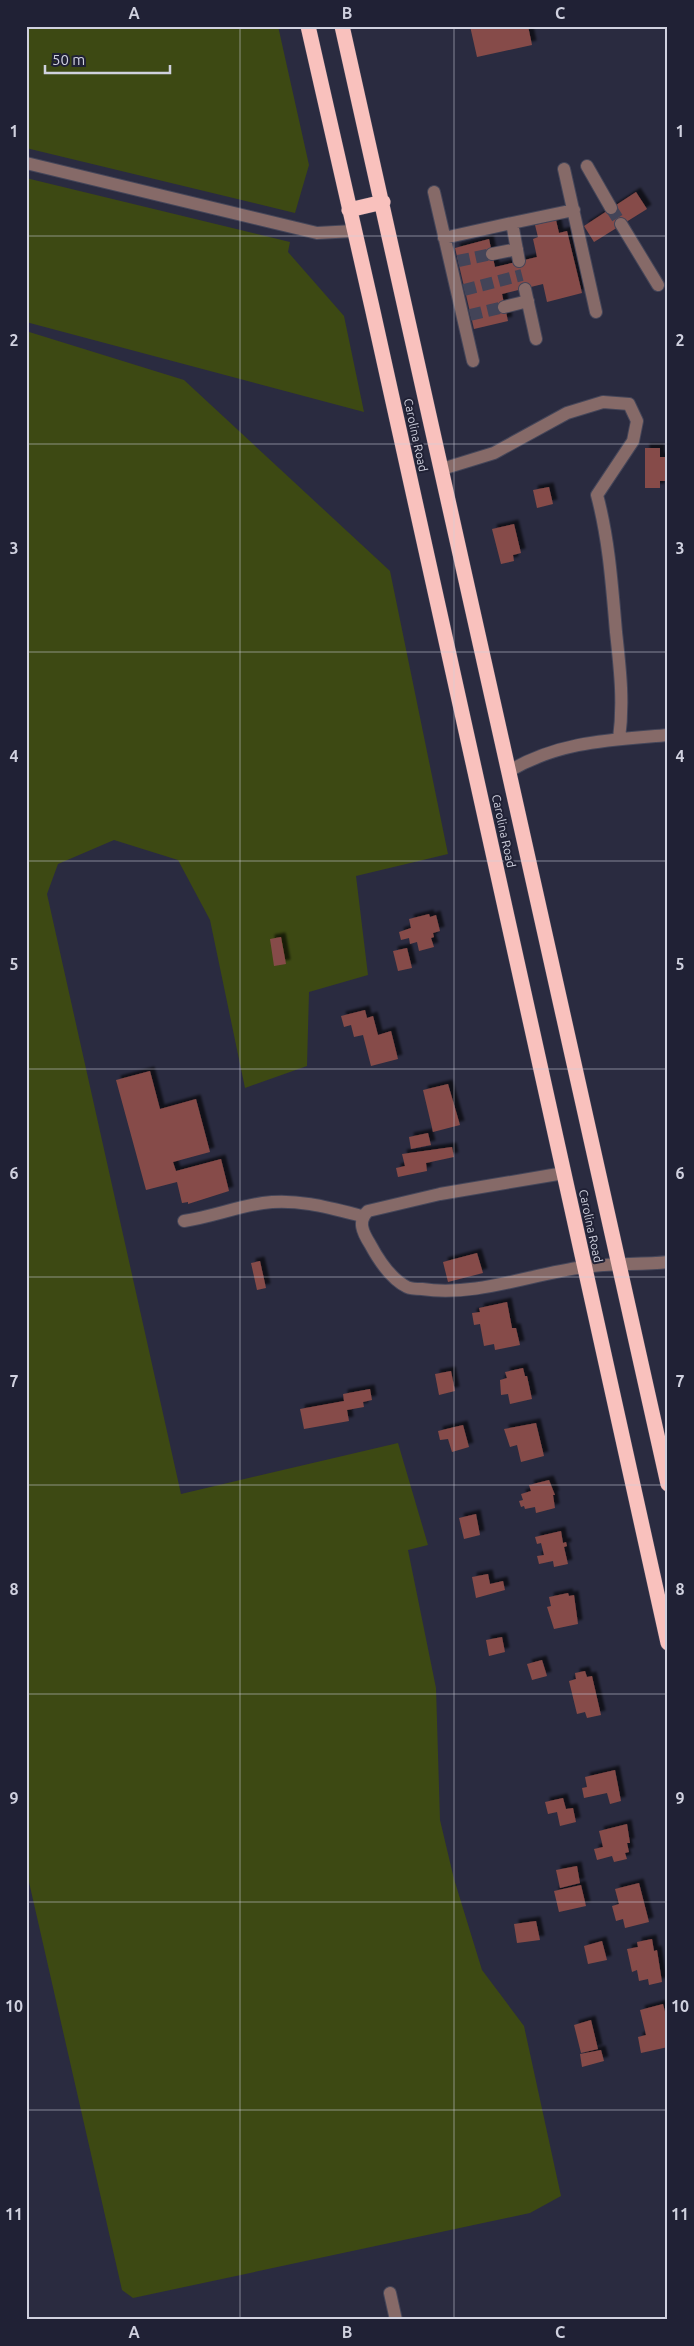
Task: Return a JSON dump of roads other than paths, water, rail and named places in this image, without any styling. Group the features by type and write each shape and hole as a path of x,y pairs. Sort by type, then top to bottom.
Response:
{"highway":[{"name":"Carolina Road","path":"308,26 668,1642"},
{"name":"Carolina Road","path":"342,26 383,202 668,1484"},
{"path":"349,210 383,202"}],"street":[{"path":"26,163 317,234 354,231"},
{"path":"587,166 611,208"},
{"path":"564,170 596,312"},
{"path":"434,192 444,238 454,262 467,316 474,361"},
{"path":"444,238 574,210"},
{"path":"492,254 518,255 512,223"},
{"path":"621,224 658,285"},
{"path":"504,307 526,295 536,339"},
{"path":"442,469 494,453 567,413 603,402 629,404 637,421 633,441 597,495 606,528 615,614 623,709 619,739"},
{"path":"509,771 552,750 619,739 668,735"},
{"path":"564,1173 440,1194 368,1210 362,1216 361,1222 364,1235 378,1258 391,1274 407,1288 437,1291 462,1290 585,1267 668,1262"},
{"path":"184,1221 209,1217 264,1203 297,1203 330,1207 362,1216"},
{"path":"390,2292 396,2320"}],"tunnel":[{"path":"611,208 621,224"},
{"path":"458,261 492,254"},
{"path":"464,290 522,275"},
{"path":"470,315 504,307"}]}
